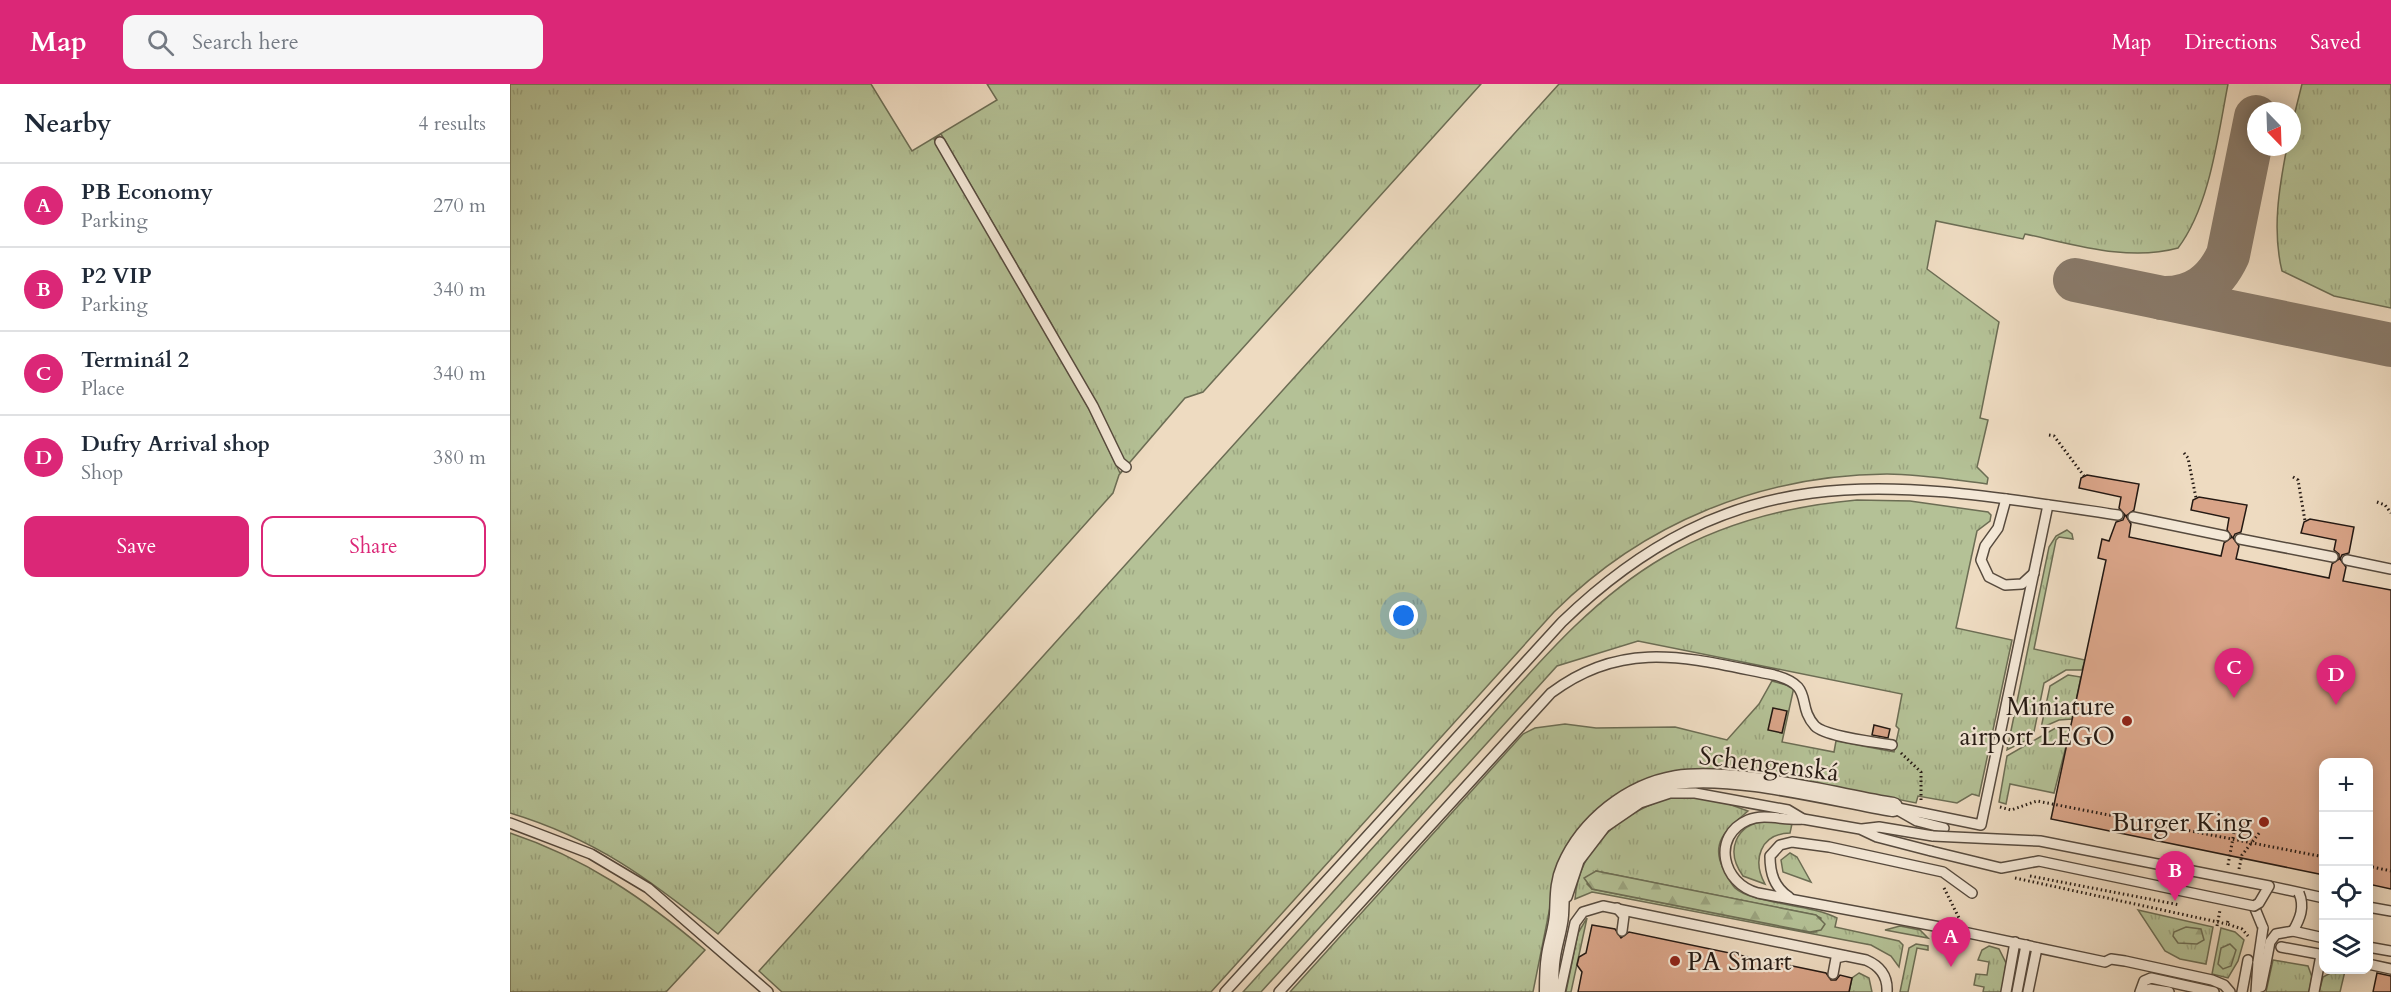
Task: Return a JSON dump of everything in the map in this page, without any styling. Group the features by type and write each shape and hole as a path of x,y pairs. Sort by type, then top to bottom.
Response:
{"street":[{"name":"Schengenská","path":"1548,992 1550,957 1559,916 1558,898 1565,868 1581,840 1612,808 1660,784 1694,779 1735,780 1893,807"},
{"path":"1537,992 1550,957"}],"lane":[{"path":"939,142 1053,335 1120,462 1126,467"},
{"path":"1225,992 1562,622 1613,577 1657,547 1723,515 1760,503 1811,492 1886,487 2006,499 2125,516 2391,569"},
{"path":"2006,499 1998,528 1981,554 1985,570 1996,583 2015,586 2028,581 2036,569 2048,505"},
{"name":"Schengenská","path":"1893,807 1982,825 2036,569"},
{"path":"1279,992 1551,693 1584,674 1624,660 1662,655 1774,675 1790,679 1796,684 1811,720 1822,731 1892,745"},
{"path":"1559,916 1574,872 1587,849 1615,818 1640,803 1670,793 1695,793 1788,810 1803,819"},
{"path":"1893,807 1917,821 1944,828"},
{"path":"2230,992 2224,985 2212,980 2125,961 2111,959 2105,962 2015,942 1750,891 1737,884 1726,863 1726,849 1734,832 1746,821 1765,817 1787,821 1803,819 1860,829 1877,837 2001,868 2035,861 2254,906 2259,903 2268,886"},
{"path":"510,823 591,854 640,882 664,899 768,992"},
{"path":"1860,829 1879,827 1933,836 2040,841 2319,897"},
{"path":"1792,899 1776,886 1770,865 1773,852 1780,845 1792,842 1829,847 1943,873 1972,893"},
{"path":"2061,866 2065,846"},
{"path":"2293,931 2300,920 2303,902 2299,893"},
{"path":"2254,906 2263,928 2258,992"},
{"path":"1560,992 1578,917 1596,907 1617,908 1866,960 1878,967 1886,977 1887,992"},
{"path":"2373,907 2391,911"},
{"path":"1617,908 1624,916 1622,931"},
{"path":"2258,992 2272,938 2281,932 2293,931 2319,937"},
{"path":"2006,992 2015,942"},
{"path":"2018,992 2026,945"},
{"path":"2281,947 2319,954"},
{"path":"2028,992 2037,948"},
{"path":"2373,948 2391,951"},
{"path":"1833,974 1836,958 1847,956"},
{"path":"2242,992 2248,960"},
{"path":"2373,965 2391,969"},
{"path":"2314,992 2319,969"},
{"path":"2141,992 2144,981 2151,978 2214,992"},
{"path":"2141,992 2150,989 2169,992"}],"path":[{"path":"2049,435 2054,436 2084,476"},
{"path":"2184,453 2188,458 2196,498"},
{"path":"2293,477 2298,480 2305,521"},
{"path":"2378,502 2385,505 2391,513"},
{"path":"1892,745 1922,772 1921,802"},
{"path":"2000,807 2011,810 2037,801 2319,856"},
{"path":"2239,869 2242,855 2260,832"},
{"path":"2373,868 2391,871"},
{"path":"2014,873 2186,906"},
{"path":"2007,876 2228,922 2242,929 2252,942"},
{"path":"1941,882 1960,921"},
{"path":"2208,910 2220,913"}],"green space":[{"path":"510,84 871,84 912,151 997,100 987,84 1481,84 1203,392 1185,398 1119,475 1113,493 718,934 645,878 595,848 541,823 510,813","holes":["941,134 1051,323 1124,461 1128,464 1120,473 1089,409 1043,326 934,139"]},
{"path":"1559,84 2228,84 2205,191 2189,231 2178,248 2140,253 2101,250 2025,234 2023,239 1936,221 1927,269 1999,322 1980,418 1988,420 1977,467 1988,478 1987,484 1887,474 1794,483 1707,510 1665,529 1626,553 1554,612 1211,992 782,992 759,971"},
{"path":"2302,84 2391,84 2391,308 2334,296 2282,271 2277,240 2279,193 2285,156 2301,156 2301,102 2298,102"},
{"path":"1857,500 1910,501 1988,512 1991,515 1990,521 1977,531 1956,628 2012,640 1979,796 1972,794 1957,803 1918,796 1916,803 1780,776 1721,773 1651,780 1553,892 1533,992 1290,992 1523,734 1535,728 1565,724 1596,728 1675,727 1727,740 1759,704 1772,681 1794,687 1782,742 1834,752 1836,741 1894,752 1899,729 1896,726 1902,694 1638,641 1557,666 1261,992 1243,992 1558,642 1608,596 1635,575 1664,557 1709,535 1782,512"},
{"path":"2067,530 2072,534 2073,539 2059,537 2056,540 2034,649 2085,660 2082,670 2066,670 2044,683 2034,732 2029,739 2007,750 2049,547 2056,536"},
{"path":"2068,675 2081,677 2072,719 2059,720 2041,728 2050,686"},
{"path":"2059,726 2071,727 2054,793 2010,784 2006,804 1999,802 2007,756"},
{"path":"1676,796 1715,799 1748,811 1729,828 1720,842 1719,858 1735,888 1768,901 1826,913 1837,918 1835,927 1899,941 1903,945 1899,967 1891,956 1871,945 1592,892 1575,899 1578,879 1595,846 1623,820 1657,802","holes":["1596,871 1821,918 1816,932 1810,932 1592,889 1587,884"]},
{"path":"1767,821 1792,824 1790,833 1772,838 1761,850 1759,866 1765,884 1743,876 1738,867 1734,848 1736,840 1747,827"},
{"path":"510,833 564,855 613,882 660,914 705,950 666,992 510,992"},
{"path":"1790,853 1797,857 1811,882 1783,872 1781,860"},
{"path":"1596,871 1816,915 1825,924 1821,930 1810,932 1592,889 1584,878"},
{"path":"2138,910 2213,927 2206,964 2180,959 2165,951"},
{"path":"1587,918 1571,992 1566,992 1578,933"},
{"path":"1900,926 1920,930 1928,938 1885,930"},
{"path":"2186,927 2201,929 2204,940 2197,944 2178,943 2173,936 2174,932"},
{"path":"2221,928 2235,932 2244,940 2238,961 2228,978 2212,974"},
{"path":"1916,944 1928,946 1928,950 1917,948 1908,992 1900,992 1909,948"},
{"path":"2230,944 2236,950 2231,966 2223,969 2218,964 2221,948"},
{"path":"1989,946 1999,949 2006,963 2002,992 1983,992 1984,987 1974,985 1976,974 1987,975 1989,962 1978,960 1982,950"},
{"path":"2273,960 2308,966 2312,977 2309,992 2266,992"},
{"path":"1859,973 1869,978 1872,992 1849,992 1852,978"},
{"path":"2329,974 2344,974 2340,992 2319,992 2323,977"}],"building":[{"path":"2087,475 2139,484 2134,510 2126,516 2131,524 2129,537 2221,556 2224,543 2232,537 2227,530 2229,518 2191,510 2193,500 2199,497 2247,505 2241,532 2235,534 2233,538 2239,546 2236,559 2329,578 2332,564 2339,559 2339,554 2334,550 2336,540 2301,533 2304,522 2310,519 2354,527 2349,553 2342,555 2340,559 2346,567 2343,581 2391,590 2391,889 2373,885 2373,758 2319,758 2319,874 2051,819 2106,560 2098,558 2102,539 2109,541 2116,522 2123,520 2125,515 2119,508 2121,497 2079,488 2081,478"},
{"path":"1773,708 1787,711 1782,733 1768,730"},
{"path":"1874,725 1890,729 1888,738 1872,735"},
{"name":"PA Smart","path":"1592,925 1615,929 1621,938 1629,932 1826,973 1831,980 1836,980 1840,975 1852,978 1849,992 1578,992 1582,972 1577,965 1579,957 1586,953"},
{"path":"2377,973 2391,976 2391,992 2373,992"}],"taxiway":[{"path":"2162,298 2184,296 2194,292 2210,281 2223,265 2228,255 2248,156"},
{"path":"2075,280 2391,345"}],"place":[{"name":"Terminál 2","path":"2234,698"},
{"name":"Dufry Arrival shop","path":"2336,705"},
{"name":"Miniature airport LEGO","path":"2127,721"},
{"name":"Burger King","path":"2264,822"},
{"name":"P2 VIP","path":"2175,901"},
{"name":"PA Smart","path":"1675,961"},
{"name":"PB Economy","path":"1951,967"}]}
